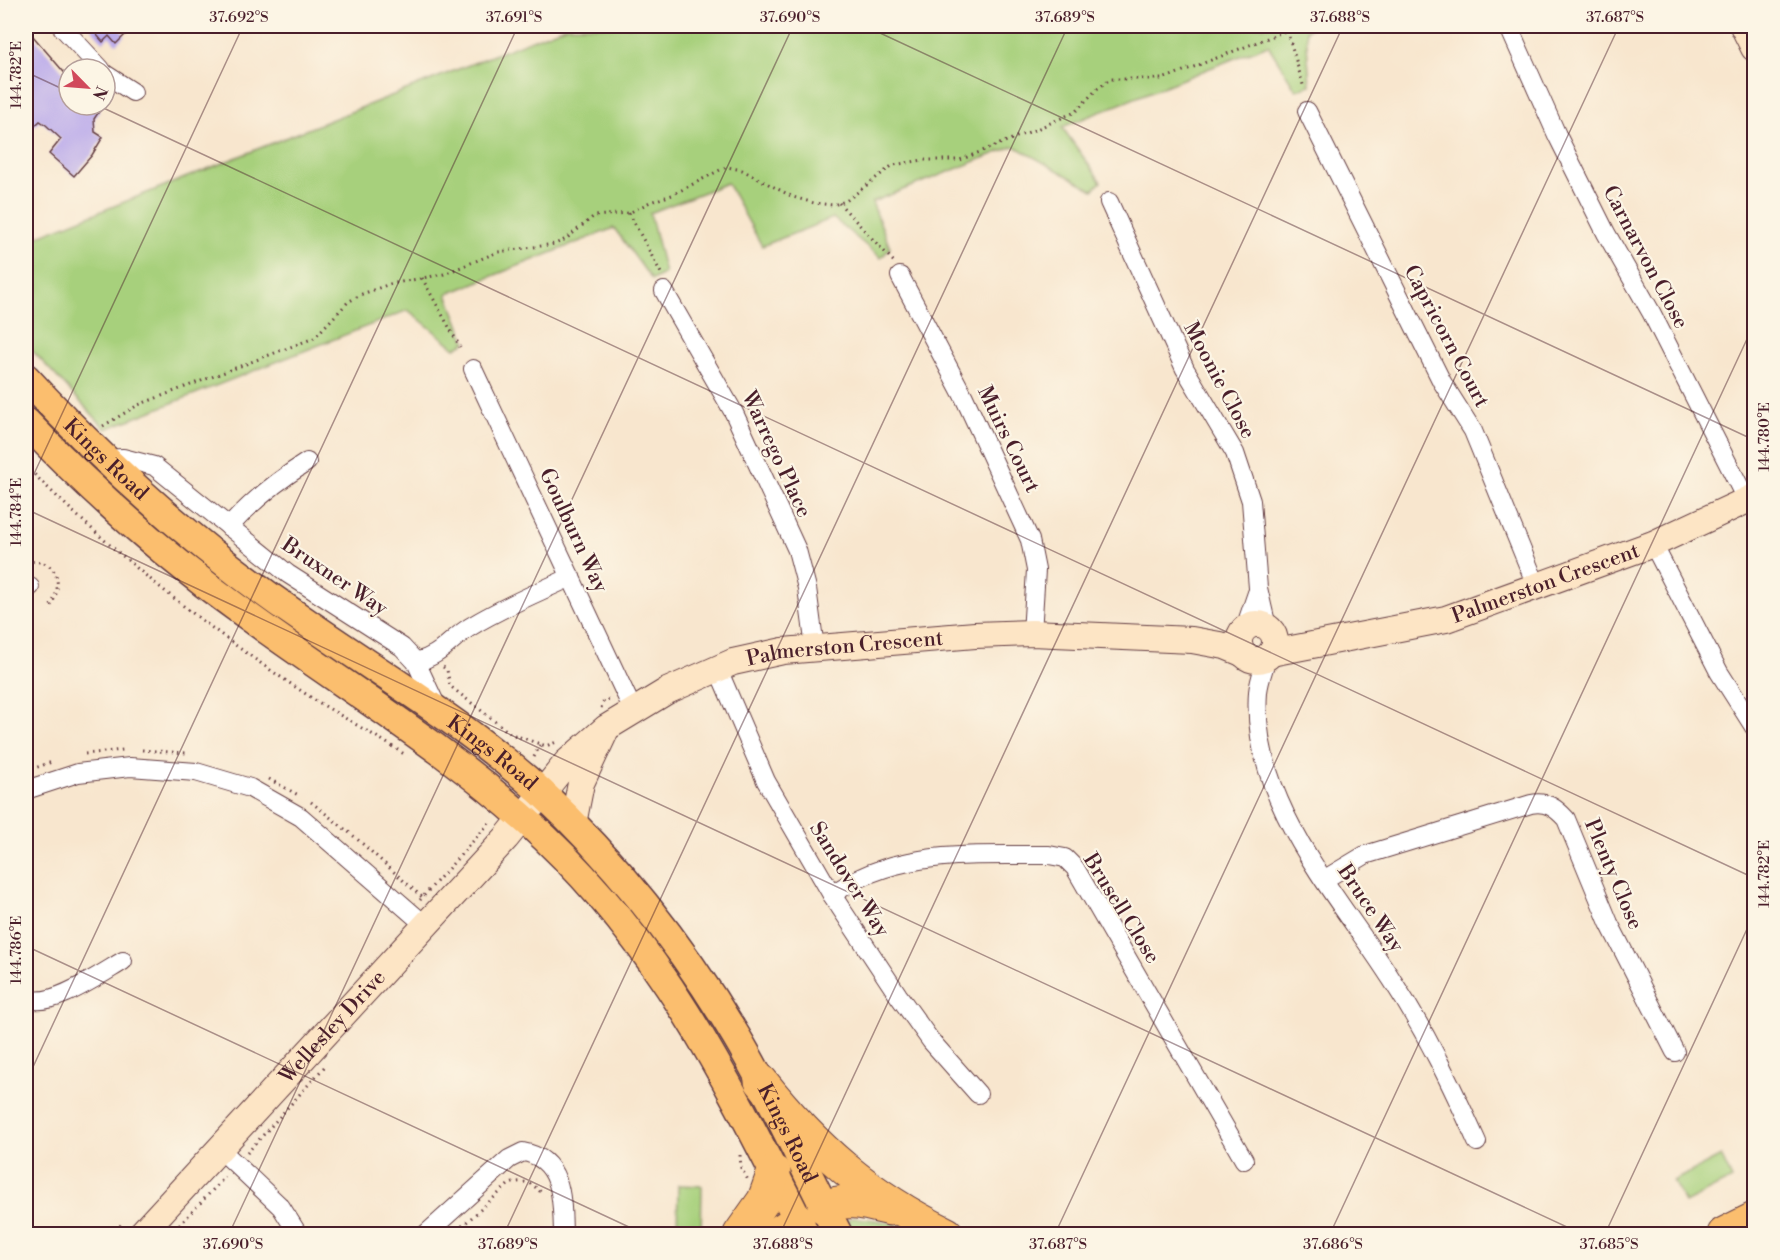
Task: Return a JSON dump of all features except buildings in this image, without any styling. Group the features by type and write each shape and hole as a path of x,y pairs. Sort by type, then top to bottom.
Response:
{"highway":[{"path":"761,1081 795,1123 832,1159 904,1213 947,1234"},
{"path":"740,1234 769,1186"},
{"path":"808,1226 834,1203 855,1200 904,1213"},
{"path":"1724,1234 1755,1219"}],"main road":[{"name":"Kings Road","path":"26,378 104,459 171,519 251,583 547,785 573,824 629,886 677,946 717,1005 761,1081 808,1226"},
{"name":"Kings Road","path":"26,422 82,478 188,571 241,612 426,739 477,778 516,825 586,880 657,966 706,1041 769,1186 808,1226"},
{"path":"82,478 104,459"}],"street":[{"path":"61,26 89,57"},
{"path":"1743,26 1755,48"},
{"name":"Carnarvon Close","path":"1511,32 1562,145 1751,499"},
{"path":"117,82 133,92"},
{"name":"Capricorn Court","path":"1307,111 1442,382 1473,431 1537,587"},
{"name":"Moonie Close","path":"1109,202 1185,369 1235,453 1251,501 1258,588 1253,610 1256,642"},
{"name":"Muirs Court","path":"900,276 964,398 1030,540 1036,570 1032,633"},
{"name":"Warrego Place","path":"664,291 734,413 797,550 807,588 815,648"},
{"name":"Goulburn Way","path":"473,369 629,702"},
{"name":"Bruxner Way","path":"104,459 123,458 154,466 288,574 424,660 441,713"},
{"path":"229,527 268,488 307,462"},
{"name":"Palmerston Crescent","path":"516,825 599,722 629,702 717,667 767,654 815,648 975,635 1032,633 1256,642 1284,636 1328,641 1372,635 1446,619 1537,587 1653,544 1751,499"},
{"path":"1653,544 1719,672 1755,727"},
{"path":"424,660 480,621 571,577"},
{"name":"Bruce Way","path":"1256,642 1257,727 1288,825 1431,1043 1477,1142"},
{"name":"Sandover Way","path":"717,667 766,781 832,895 898,995 932,1041 978,1094"},
{"path":"573,824 581,783 599,722"},
{"path":"26,790 78,773 130,767 196,772 250,788 301,817 425,925"},
{"name":"Plenty Close","path":"1325,879 1365,855 1531,804 1540,803 1555,807 1566,819 1609,923 1675,1052"},
{"name":"Wellesley Drive","path":"141,1234 221,1150 516,825"},
{"name":"Brusell Close","path":"832,895 859,878 883,868 933,858 1049,855 1065,858 1075,868 1244,1160"},
{"path":"26,997 30,1000 50,1001 123,961"},
{"path":"221,1150 281,1207 298,1234"},
{"path":"426,1234 509,1159 523,1152 538,1156 553,1170 562,1191 563,1234"}],"path":[{"path":"99,430 138,405 314,338 348,302 362,294 390,284 453,271 498,252 555,244 566,239 594,216 629,213 650,202 672,195 727,167 742,170 793,197 814,204 839,203 846,201 893,165 923,160 960,160 1075,112 1110,79 1163,80 1298,26"},
{"path":"1289,37 1304,88"},
{"path":"839,203 894,260 900,276"},
{"path":"629,213 663,277 664,291"},
{"path":"422,278 460,346"},
{"path":"26,466 145,575 227,639 314,699 410,758"},
{"path":"26,562 38,560 45,564 51,568 58,581 58,593 50,607"},
{"path":"424,660 447,670 450,686 511,734 540,745 557,742 566,736"},
{"path":"599,722 604,700 617,698 629,702"},
{"path":"540,745 535,755 547,785"},
{"path":"492,814 516,825"},
{"path":"739,1146 744,1175 769,1186"},
{"path":"453,1234 508,1185 516,1181 532,1185 545,1197"}],"green space":[{"path":"567,26 1316,26 1306,30 1310,85 1296,90 1268,45 1062,127 1101,182 1093,190 1014,146 872,202 890,248 881,258 833,218 762,246 727,183 650,213 665,273 652,280 614,228 447,294 466,342 455,348 408,310 106,429 26,344 26,241"},
{"path":"1721,1156 1732,1179 1685,1203 1673,1181"},
{"path":"678,1185 702,1186 701,1234 677,1234"},
{"path":"851,1218 870,1219 924,1234 848,1234 846,1221"}]}
